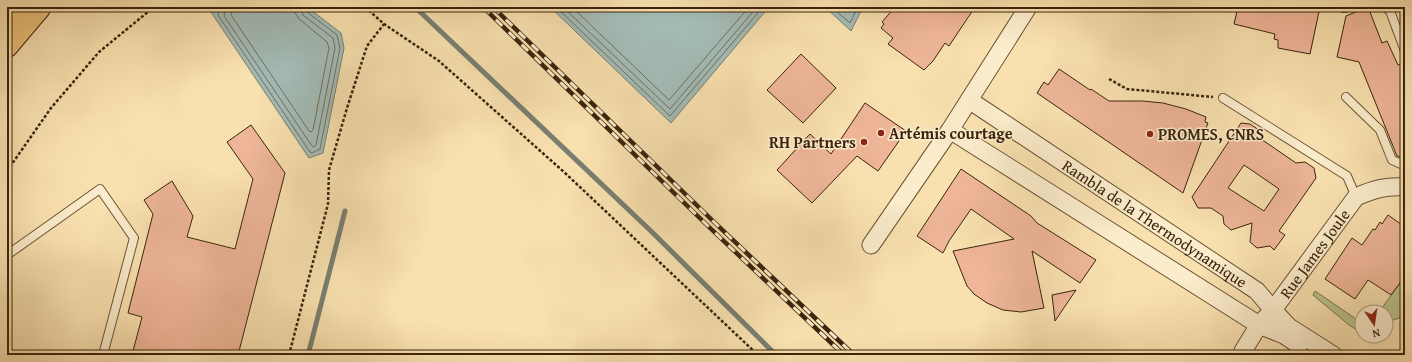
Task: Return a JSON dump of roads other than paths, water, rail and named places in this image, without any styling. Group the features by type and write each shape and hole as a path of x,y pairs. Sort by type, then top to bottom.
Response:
{"main road":[{"path":"7,20 17,7"},
{"path":"7,46 40,7"}],"street":[{"path":"871,244 950,130 1028,7"},
{"name":"Rambla de la Thermodynamique","path":"969,100 1257,291 1289,327 1333,355"},
{"name":"Rambla de la Thermodynamique","path":"950,130 1259,325 1284,335 1316,355"},
{"name":"Rue James Joule","path":"1243,351 1259,325 1273,310 1356,197 1373,189 1391,186 1405,187"}],"lane":[{"path":"1385,7 1390,11 1405,51"},
{"path":"1346,97 1380,130 1392,160 1405,164"},
{"path":"1223,98 1347,176 1356,197"},
{"path":"7,255 100,189 134,238 103,355"}],"water":[{"path":"219,7 307,7 341,33 344,48 323,153 309,158 211,12"},
{"path":"550,7 769,7 671,123"},
{"path":"825,7 863,7 851,31"}],"waterway":[{"path":"415,7 652,232 776,355"},
{"path":"308,355 345,211"}],"railway":[{"path":"483,7 709,227 844,355"},
{"path":"493,7 713,221 854,355"}],"place":[{"name":"Artémis courtage","path":"881,133"},
{"name":"PROMES, CNRS","path":"1150,134"},
{"name":"RH Partners","path":"864,142"}]}
